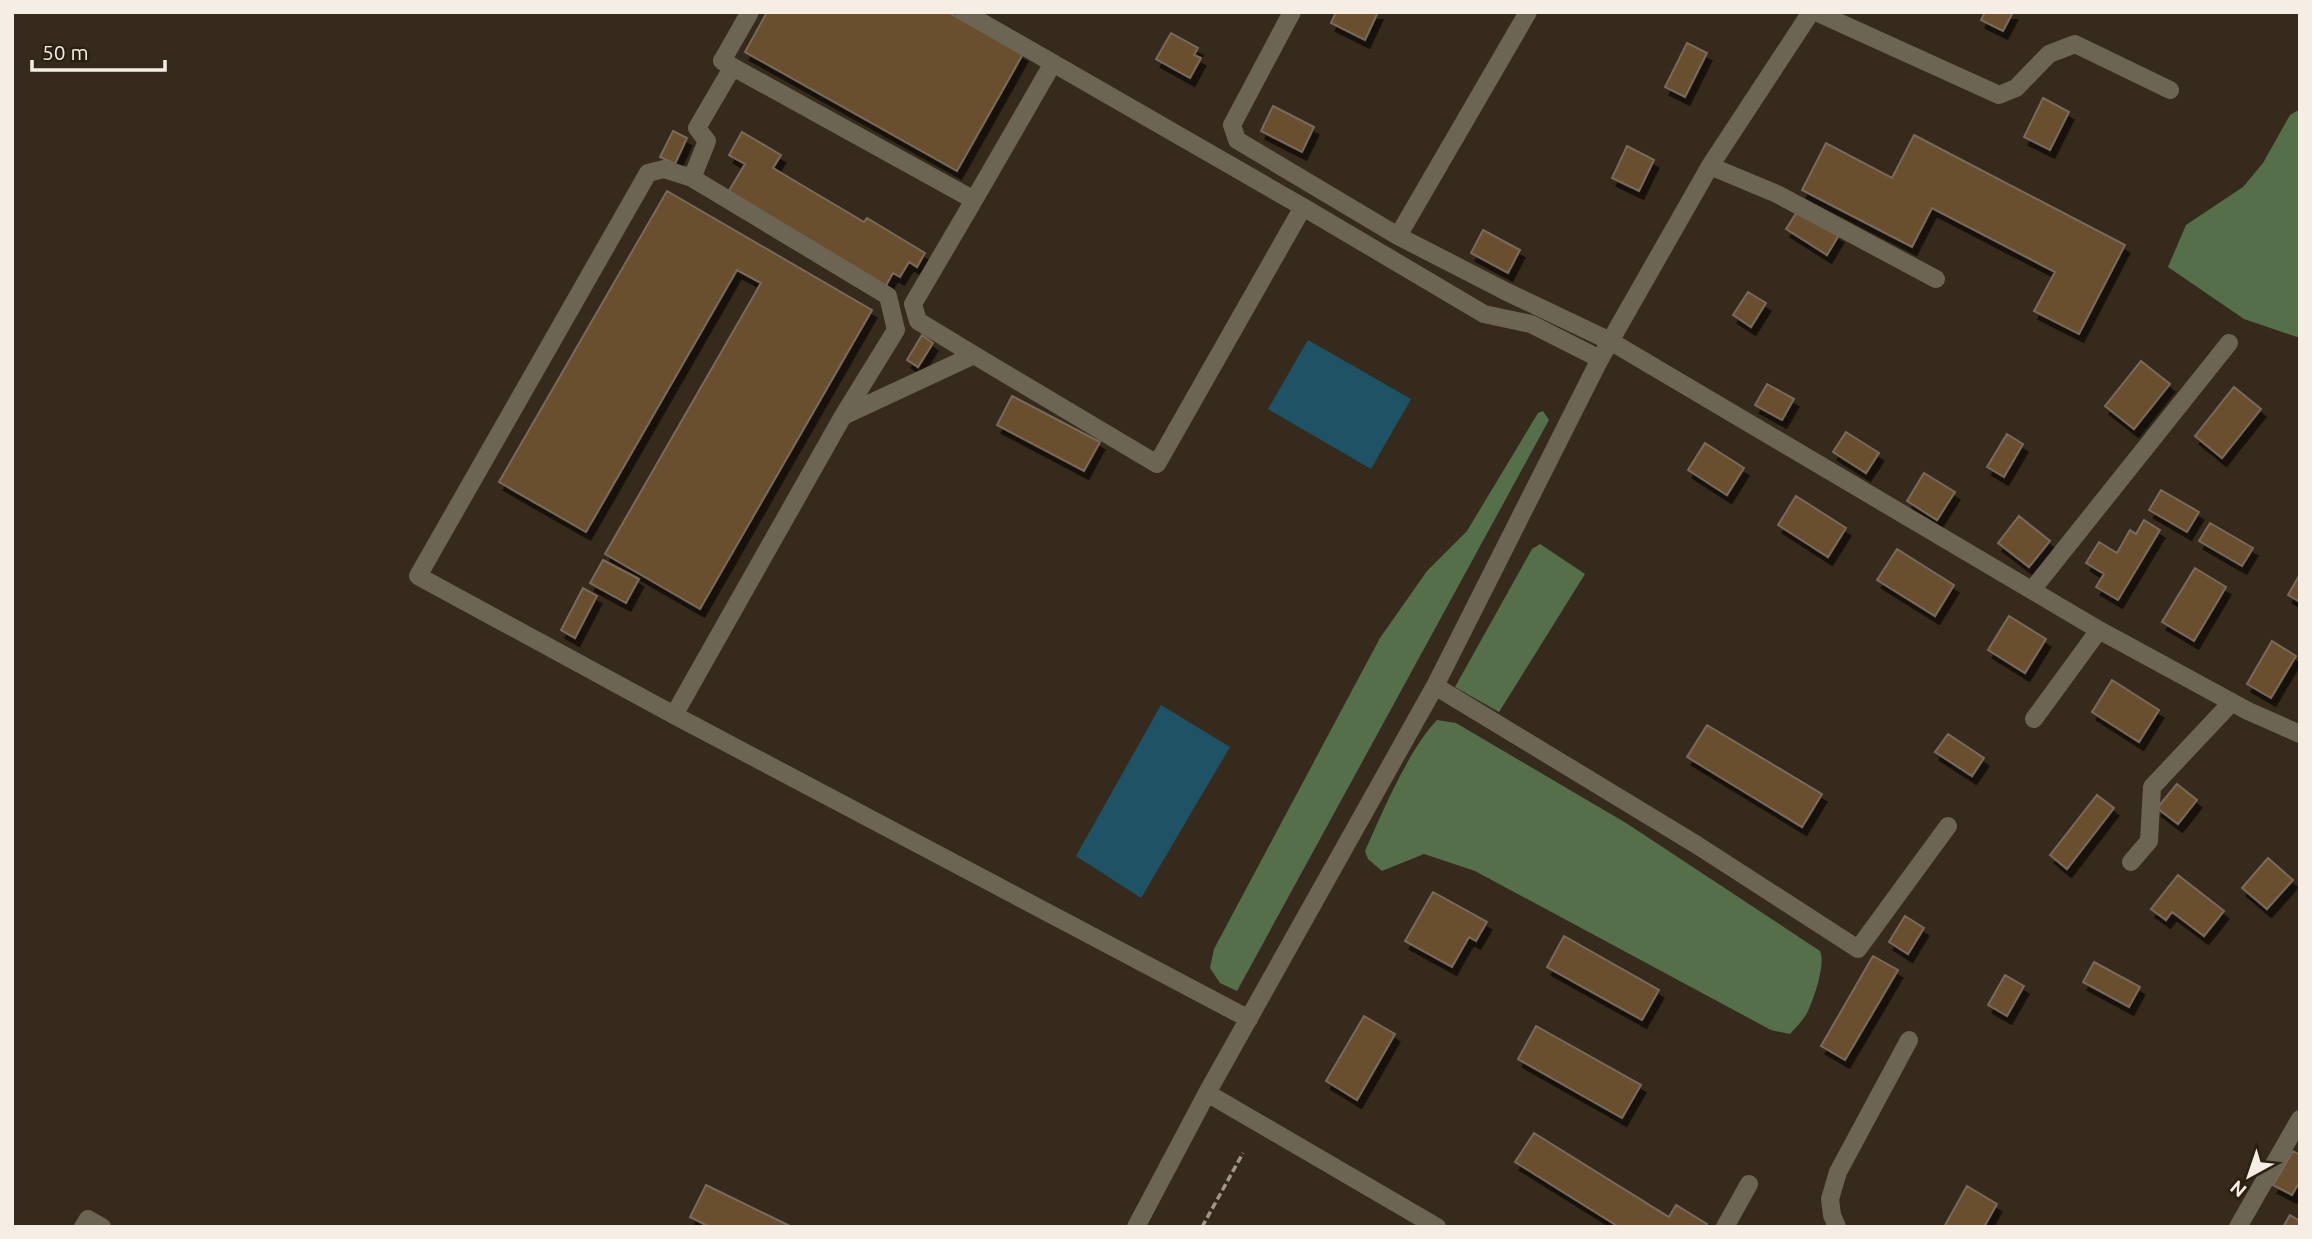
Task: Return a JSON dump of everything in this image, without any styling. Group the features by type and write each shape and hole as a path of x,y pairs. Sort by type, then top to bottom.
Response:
{"street":[{"path":"750,12 722,61 974,200"},
{"path":"964,12 1484,314 1531,324 1600,359"},
{"path":"1292,12 1232,125 1237,140 1398,236 1611,341 2099,630 2232,702 2297,727"},
{"path":"1398,236 1528,12"},
{"path":"1136,1227 1207,1093 1435,686 1600,359 1710,166 1813,12 1998,95 2016,88 2049,54 2075,44 2170,90"},
{"path":"1052,63 913,304 918,321 1157,464 1303,208"},
{"path":"692,178 707,141 697,128 732,68"},
{"path":"1710,166 1777,194 1936,279"},
{"path":"674,715 895,330 888,296 692,178 664,169 648,173 418,576 674,715 1249,1019"},
{"path":"2032,590 2230,342"},
{"path":"844,416 974,355"},
{"path":"2034,719 2099,630"},
{"path":"1435,686 1697,845 1858,948 1948,826"},
{"path":"2131,862 2149,841 2152,788 2232,702"},
{"path":"1837,1227 1830,1199 1838,1172 1909,1040"},
{"path":"1207,1093 1437,1227"},
{"path":"2238,1227 2300,1119"},
{"path":"1725,1227 1749,1184"},
{"path":"83,1227 88,1219 102,1227"}],"path":[{"path":"1202,1227 1243,1153"}],"green space":[{"path":"2300,109 2300,338 2244,319 2168,267 2186,225 2243,187 2263,163 2290,115"},
{"path":"1543,411 1549,420 1237,991 1220,983 1210,968 1214,949 1380,638 1427,571 1467,531 1538,413"},
{"path":"1540,544 1585,574 1499,712 1455,687 1532,549"},
{"path":"1437,720 1456,723 1626,823 1820,951 1822,964 1818,981 1802,1020 1790,1034 1771,1030 1475,871 1424,854 1382,871 1368,859 1365,851 1406,764"}],"water":[{"path":"1308,340 1411,399 1371,469 1268,409"},
{"path":"1161,705 1230,747 1141,898 1076,856"}],"building":[{"path":"767,12 948,12 1023,54 957,171 745,52"},
{"path":"1336,12 1378,12 1365,40 1331,23"},
{"path":"1985,12 2013,12 2003,31 1981,20"},
{"path":"1171,33 1198,48 1194,55 1201,58 1190,78 1156,59"},
{"path":"1687,43 1707,53 1685,97 1665,87"},
{"path":"2043,98 2069,112 2050,150 2024,137"},
{"path":"1273,106 1314,127 1302,152 1261,131"},
{"path":"673,131 687,138 675,164 660,157"},
{"path":"742,132 781,155 773,168 864,222 867,218 925,253 917,267 909,262 900,277 893,273 885,287 727,194 745,164 729,155"},
{"path":"1914,135 2125,245 2079,334 2034,311 2055,272 1932,208 1912,247 1802,190 1826,143 1892,178"},
{"path":"1627,146 1654,160 1639,191 1612,178"},
{"path":"667,191 872,310 700,609 605,554 761,283 737,270 586,532 499,482"},
{"path":"1799,209 1839,235 1827,255 1786,229"},
{"path":"1483,230 1520,250 1508,273 1471,253"},
{"path":"1748,292 1766,303 1751,327 1733,315"},
{"path":"922,335 933,343 918,367 907,360"},
{"path":"2141,361 2170,384 2134,429 2105,406"},
{"path":"1767,384 1794,399 1782,420 1755,405"},
{"path":"2234,387 2261,409 2222,458 2195,436"},
{"path":"1012,396 1100,442 1084,471 997,425"},
{"path":"1846,432 1879,453 1866,473 1833,452"},
{"path":"2007,434 2023,444 2004,477 1987,467"},
{"path":"1705,443 1744,468 1727,495 1688,470"},
{"path":"1924,473 1955,492 1937,520 1907,501"},
{"path":"2161,490 2199,512 2187,532 2149,510"},
{"path":"1796,496 1846,528 1828,557 1778,525"},
{"path":"2019,516 2050,541 2029,567 1998,543"},
{"path":"2144,520 2160,530 2118,600 2096,587 2104,574 2086,563 2099,542 2117,553 2130,530 2136,534"},
{"path":"2210,523 2253,548 2242,566 2199,541"},
{"path":"1897,549 1954,585 1935,616 1877,580"},
{"path":"603,560 639,579 626,603 590,583"},
{"path":"2195,568 2226,587 2194,641 2162,622"},
{"path":"2300,574 2300,602 2288,595"},
{"path":"583,588 597,596 575,638 561,630"},
{"path":"2009,616 2046,639 2025,673 1988,650"},
{"path":"2272,641 2296,656 2271,698 2247,684"},
{"path":"2112,680 2159,710 2139,742 2092,712"},
{"path":"1707,725 1822,794 1802,827 1687,757"},
{"path":"1948,734 1984,758 1972,776 1935,752"},
{"path":"2177,784 2197,800 2178,824 2157,808"},
{"path":"2097,795 2114,808 2067,869 2050,855"},
{"path":"2268,858 2293,880 2267,909 2242,888"},
{"path":"2178,875 2224,911 2204,936 2172,912 2166,920 2151,909"},
{"path":"1433,892 1487,922 1476,941 1469,937 1452,967 1405,941"},
{"path":"1905,916 1924,928 1908,954 1889,942"},
{"path":"1564,936 1659,990 1642,1020 1547,967"},
{"path":"1873,956 1898,970 1845,1060 1821,1046"},
{"path":"2094,962 2140,987 2129,1007 2083,982"},
{"path":"2005,975 2024,986 2007,1016 1988,1005"},
{"path":"1364,1016 1395,1034 1357,1100 1326,1081"},
{"path":"1536,1026 1641,1085 1622,1118 1518,1059"},
{"path":"1534,1133 1669,1217 1676,1205 1707,1224 1705,1227 1619,1227 1515,1162"},
{"path":"2293,1151 2300,1155 2300,1181 2292,1195 2273,1185"},
{"path":"706,1185 792,1227 710,1227 690,1217"},
{"path":"1967,1186 1997,1204 1984,1227 1944,1227"},
{"path":"2290,1215 2300,1221 2300,1227 2283,1227"}]}
